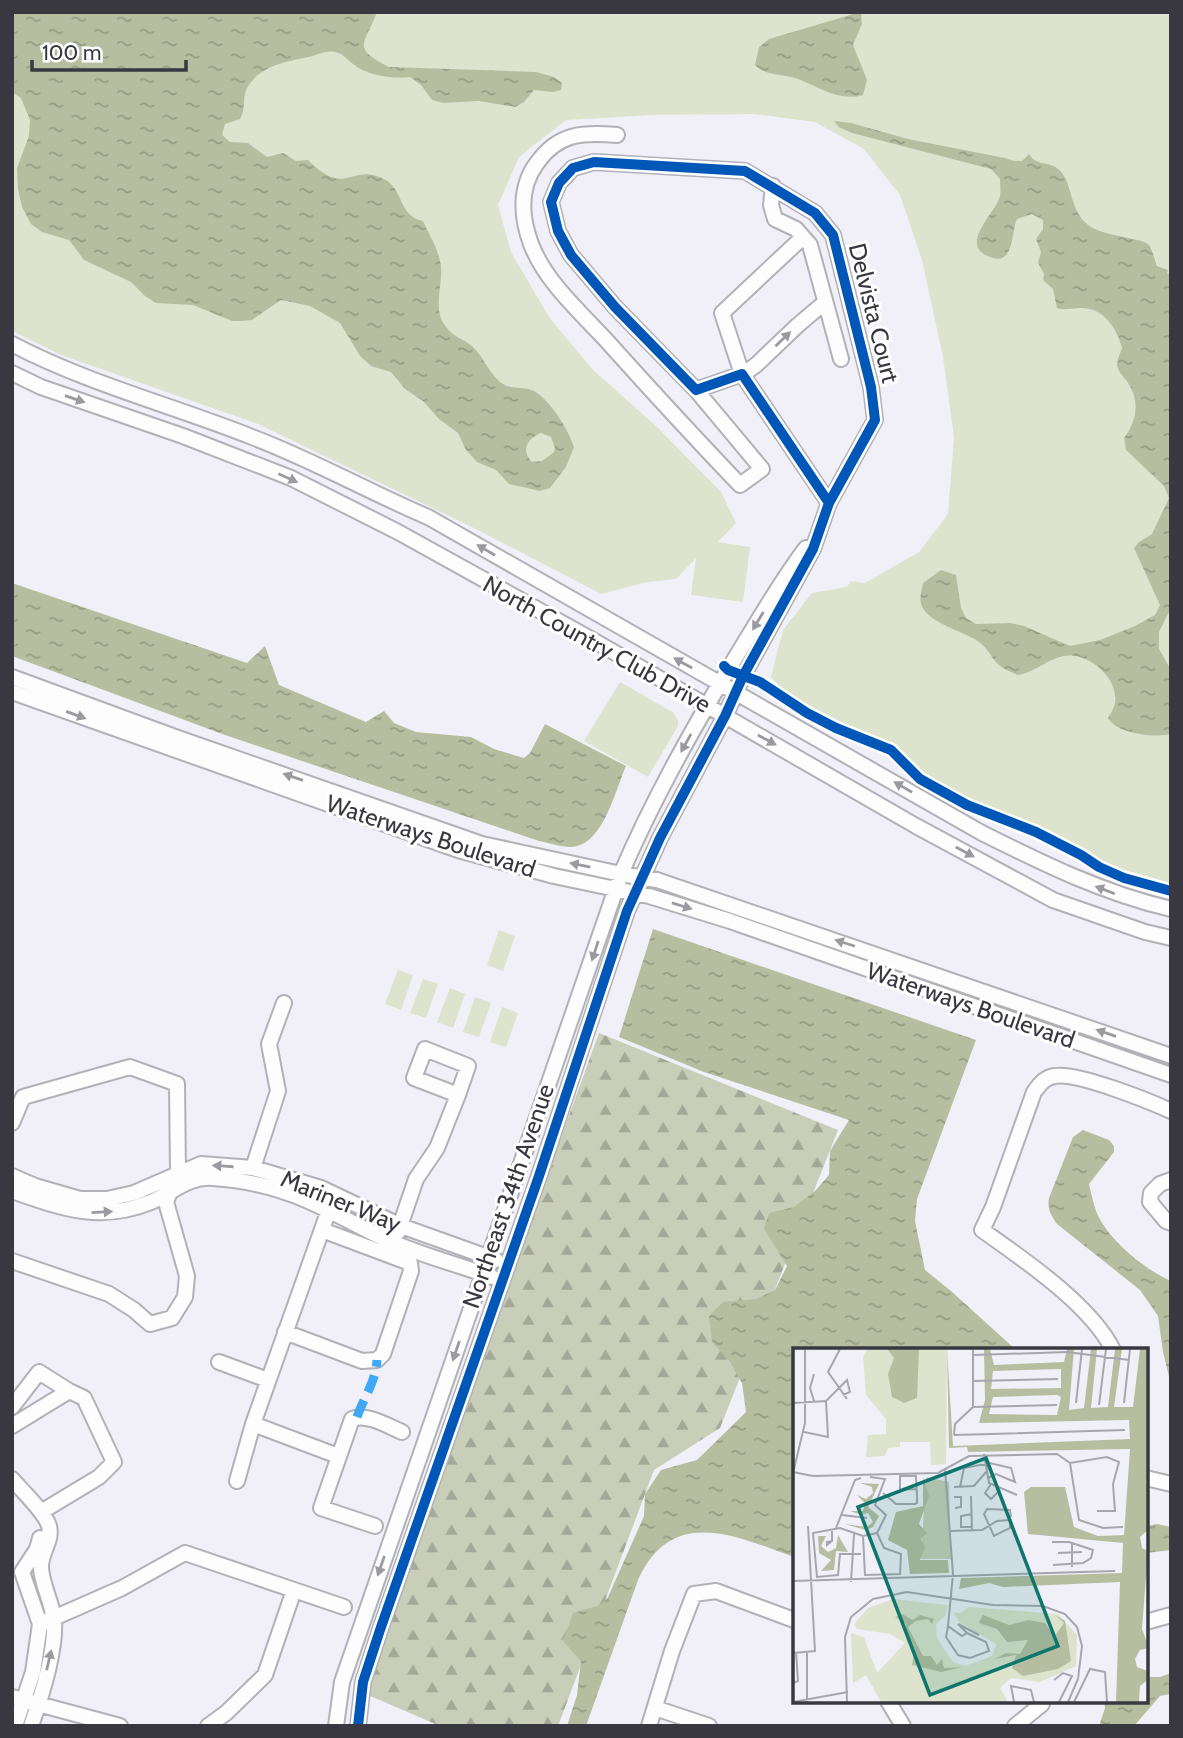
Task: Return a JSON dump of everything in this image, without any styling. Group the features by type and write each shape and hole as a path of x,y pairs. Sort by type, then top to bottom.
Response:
{"street":[{"path":"617,135 595,133 567,136 543,154 529,173 524,192 523,220 532,246 550,277 740,485 762,469 696,390 742,374 756,365 824,303"},
{"name":"Delvista Court","path":"696,390 615,307 571,255 558,231 551,202 559,183 573,167 594,162 745,171 815,213 833,235 872,387 875,420 829,503 823,524"},
{"path":"773,186 771,205 775,219 796,229 810,245 841,359"},
{"path":"803,237 722,313 742,374 829,503"},
{"name":"North Country Club Drive","path":"12,344 52,363 254,437 428,517 982,833 1062,873 1131,900 1171,909"},
{"path":"41,387 52,363"},
{"name":"North Country Club Drive","path":"12,373 41,387 201,443 291,478 398,532 591,639 916,826 1053,900 1145,932 1171,938"},
{"path":"201,443 209,421"},
{"name":"Northeast 34th Avenue","path":"336,1726 342,1682 621,874 657,794 707,706 792,566 823,524"},
{"name":"Northeast 34th Avenue","path":"358,1726 363,1682 634,893 735,693 813,549 823,524"},
{"name":"Waterways Boulevard","path":"12,677 482,844 657,880 886,956 1171,1056"},
{"name":"Waterways Boulevard","path":"12,692 458,850 554,876 634,893 730,921 1171,1075"},
{"path":"253,1168 278,1091 269,1044 284,1003"},
{"path":"12,1123 23,1097 130,1067 177,1084 178,1172 166,1202 187,1276 185,1297 172,1318 150,1324 108,1294 12,1261"},
{"path":"1112,1348 1091,1316 1015,1253 982,1230 993,1207 1034,1092 1042,1081 1055,1076 1072,1077 1147,1100 1171,1111"},
{"path":"393,1243 416,1179 437,1148 458,1095"},
{"name":"Mariner Way","path":"12,1176 35,1186 80,1199 107,1199 134,1194 201,1164 253,1168 285,1175 334,1194 401,1226 507,1264"},
{"name":"Mariner Way","path":"12,1191 65,1209 100,1214 128,1210 152,1202 190,1179 211,1177 250,1182 305,1199 393,1243 501,1280"},
{"path":"1171,1180 1160,1184 1151,1193 1150,1202 1166,1221 1171,1223"},
{"path":"237,1481 253,1424 334,1194"},
{"path":"285,1332 362,1361 377,1360 383,1354 411,1271 410,1263 323,1230"},
{"path":"219,1362 268,1380"},
{"path":"12,1407 39,1372 84,1398 114,1462 99,1477 41,1512"},
{"path":"12,1426 69,1391"},
{"path":"375,1526 321,1508 352,1419 369,1419 402,1432"},
{"path":"253,1424 338,1456"},
{"path":"1148,1478 1171,1484"},
{"path":"12,1479 41,1512 49,1526 42,1570 47,1621 33,1672 18,1698 15,1726"},
{"path":"18,1583 37,1549 43,1525 41,1512"},
{"path":"47,1621 122,1588 185,1553 344,1607"},
{"path":"18,1583 42,1570"},
{"path":"18,1583 47,1621 54,1638 39,1704 31,1726"},
{"path":"208,1726 226,1713 265,1675 293,1590"},
{"path":"649,1726 672,1651 694,1594 716,1591 793,1620"},
{"path":"1148,1621 1171,1615"},
{"path":"18,1698 120,1726"},
{"path":"889,1703 903,1726"},
{"path":"1016,1726 1041,1703"},
{"path":"655,1708 709,1726"}],"shaded area":[{"path":"12,12 1171,12 1171,883 1118,868 1037,827 977,806 857,733 800,707 771,677 783,630 812,593 847,587 851,581 865,583 919,552 948,514 954,437 943,357 922,260 900,195 864,149 815,122 754,114 653,115 566,120 519,157 498,205 511,252 549,317 592,369 656,426 721,492 736,523 718,542 750,547 743,602 691,595 696,558 676,579 647,582 601,594 478,530 258,424 61,355 12,331"},
{"path":"620,682 674,713 678,720 678,726 648,777 584,741"},
{"path":"499,930 515,936 503,971 487,965"},
{"path":"398,970 413,975 401,1010 385,1004"},
{"path":"423,979 438,984 426,1018 410,1013"},
{"path":"450,988 465,994 453,1028 437,1022"},
{"path":"475,997 491,1003 479,1037 463,1032"},
{"path":"502,1007 518,1013 506,1047 490,1042"}],"green space":[{"path":"599,1033 838,1130 720,1428 654,1470 558,1726 440,1726 368,1695 370,1662"}],"water":[{"path":"12,12 377,12 365,39 365,50 389,67 536,72 554,77 562,83 561,90 534,90 524,102 515,107 479,101 443,103 432,100 421,85 410,77 396,78 373,74 359,68 341,54 325,52 283,63 259,74 247,88 240,119 225,124 222,135 230,142 248,143 267,157 283,153 296,161 308,160 332,177 340,179 363,174 373,175 390,183 409,214 423,221 437,250 441,268 439,309 444,324 451,333 473,347 498,381 514,388 534,391 553,408 574,447 566,467 550,488 540,491 509,484 496,470 477,462 466,450 458,433 439,419 423,401 405,389 391,372 371,366 360,356 340,323 310,306 281,300 252,320 232,321 193,305 156,303 131,282 84,260 69,240 42,232 31,224 22,207 18,189 17,168 29,136 30,120 21,98 12,92","holes":["541,433 551,437 554,452 542,461 532,462 526,449 529,441"]},
{"path":"861,14 862,24 853,45 867,80 863,95 837,95 792,77 770,73 755,65 759,47 769,39"},
{"path":"834,121 1014,161 1022,161 1029,154 1038,162 1053,166 1062,173 1077,211 1088,225 1146,243 1157,266 1168,270 1167,273 1171,276 1171,600 1169,612 1159,632 1159,649 1171,670 1171,734 1137,734 1113,723 1108,718 1115,703 1112,684 1092,662 1064,656 1018,675 1001,667 976,640 934,619 922,607 920,597 923,583 941,570 956,575 961,608 966,618 976,624 1010,623 1024,626 1070,646 1100,640 1135,626 1155,615 1160,605 1134,548 1152,534 1169,498 1164,486 1126,450 1124,438 1136,409 1131,387 1118,367 1122,348 1113,326 1096,311 1057,308 1053,289 1043,280 1044,274 1038,263 1041,252 1036,239 1043,229 1043,220 1032,214 1017,219 1008,253 998,259 990,257 981,252 977,245 981,228 1000,196 1000,179 991,169 852,133 839,127"},
{"path":"12,583 247,663 265,646 279,685 366,722 384,711 394,723 416,732 471,737 494,749 524,758 530,753 545,724 626,766 606,816 592,837 571,847 539,841 225,735 12,656"},
{"path":"653,929 976,1040 917,1199 915,1221 925,1270 1014,1348 793,1348 793,1557 751,1541 708,1532 688,1534 669,1542 652,1556 638,1580 586,1726 567,1726 577,1695 581,1661 563,1641 573,1613 600,1605 608,1597 644,1516 645,1494 661,1470 697,1460 746,1412 742,1383 730,1362 712,1342 709,1316 723,1302 756,1299 775,1290 787,1266 764,1229 769,1213 794,1207 815,1191 829,1175 830,1151 849,1120 704,1072 619,1037"},
{"path":"1083,1130 1109,1140 1114,1146 1114,1152 1089,1184 1101,1222 1128,1252 1149,1269 1171,1281 1171,1385 1158,1316 1140,1290 1057,1224 1050,1212 1049,1198 1073,1137"},
{"path":"1157,1524 1171,1527 1171,1550 1148,1553 1148,1526"},
{"path":"1171,1673 1171,1694 1160,1696 1134,1726 1099,1726 1104,1703 1148,1703 1148,1677"}],"marked path":[{"path":"357,1417 372,1382 377,1360"}],"cycle path":[{"path":"358,1726 363,1682 380,1630 539,1176 627,911 660,838 725,716 743,676 813,549 829,503 742,374 696,390 615,307 571,255 558,231 551,202 559,183 573,168 594,162 745,171 815,213 833,235 871,387 875,420 829,503"},
{"path":"724,666 760,682 807,713 836,728 891,750 920,779 967,805 1036,832 1124,878 1171,891"}]}
